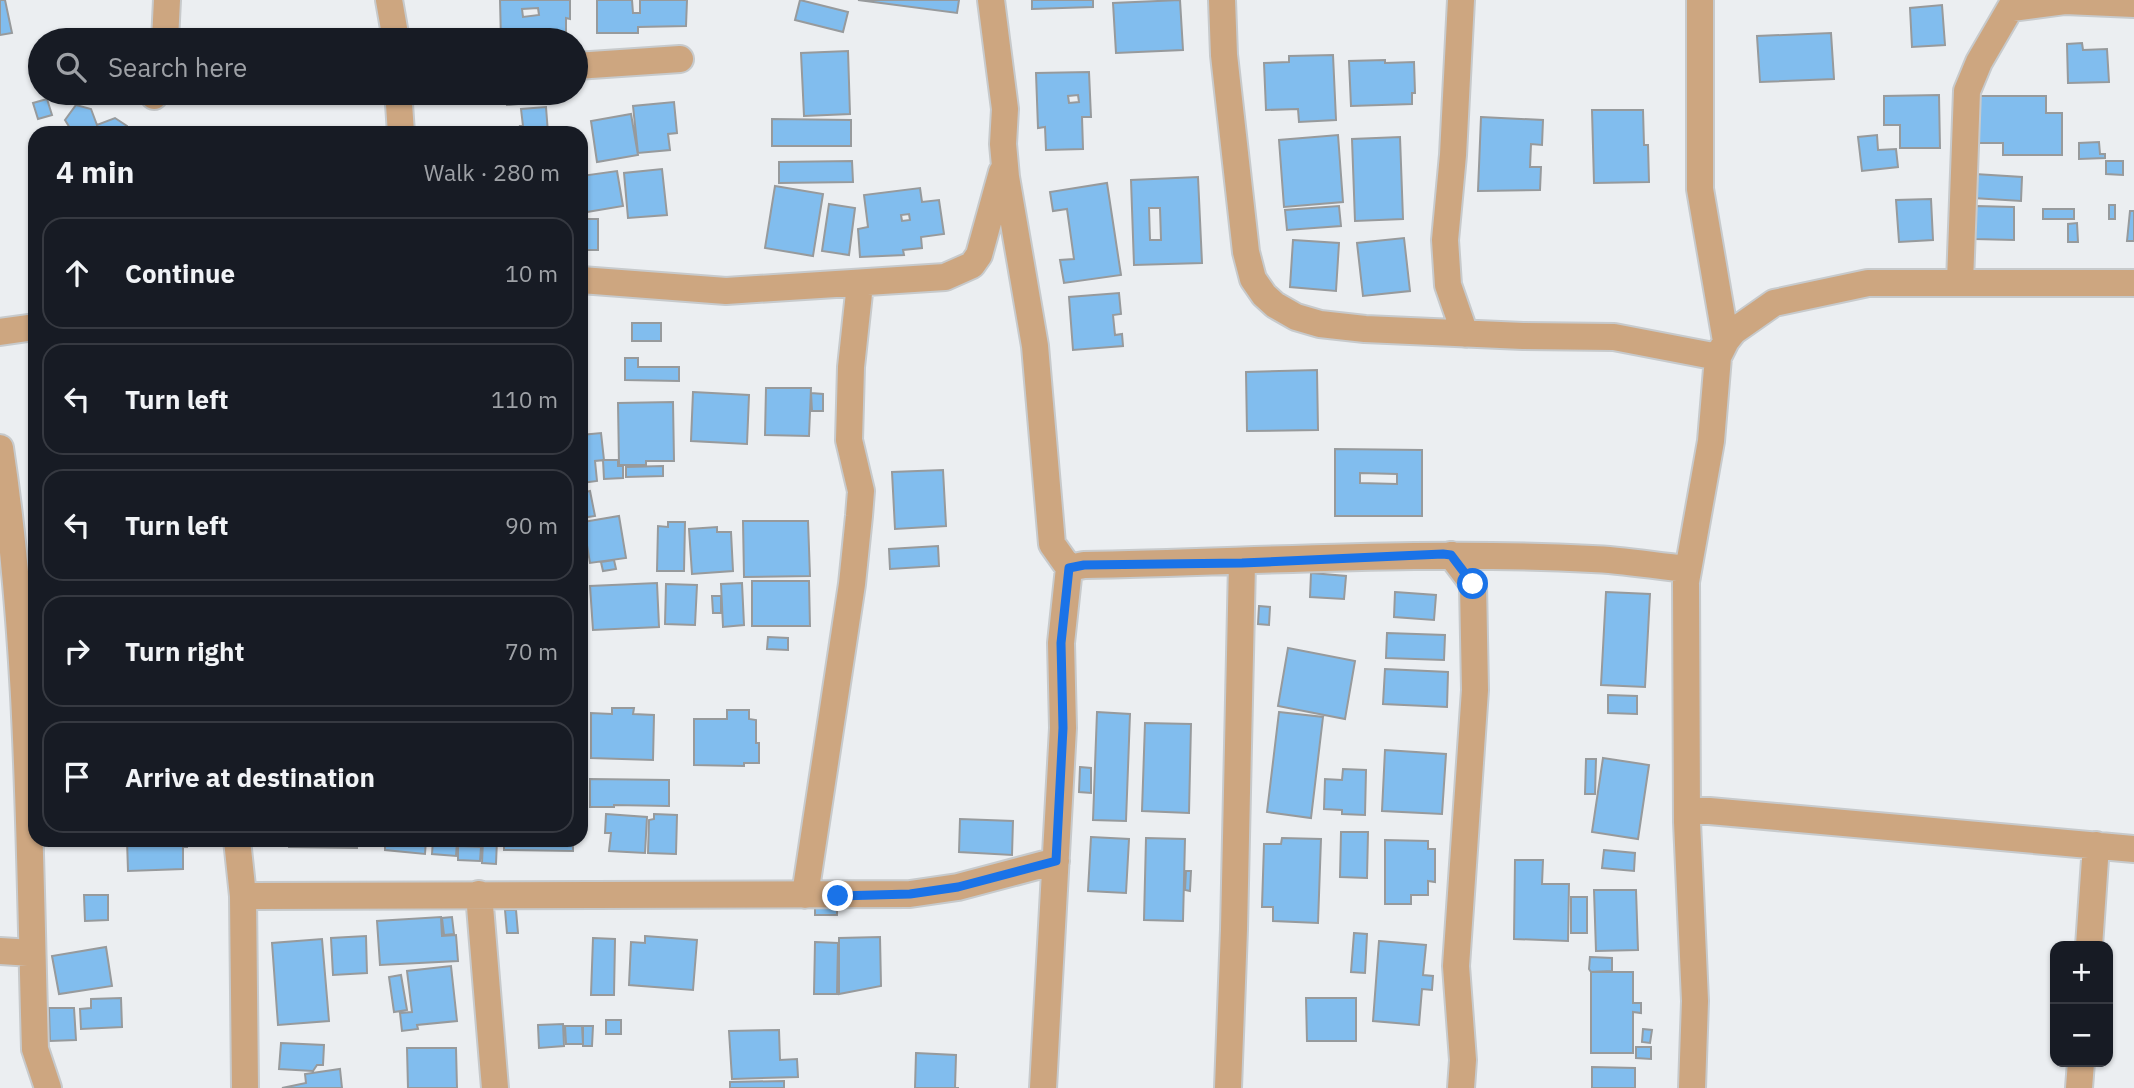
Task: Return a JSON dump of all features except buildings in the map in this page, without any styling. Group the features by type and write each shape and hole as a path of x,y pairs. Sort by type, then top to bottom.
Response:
{"street":[{"path":"166,28 167,0"},
{"path":"389,0 394,28"},
{"path":"991,0 1005,109 1003,144 1006,177 1035,346 1052,544 1069,568 1061,643 1063,728 1043,1088"},
{"path":"1222,0 1224,55 1246,252 1253,279 1275,305 1296,317 1320,324 1365,329 1614,337 1722,349"},
{"path":"1461,0 1453,155 1445,240 1448,285 1465,334"},
{"path":"1692,1088 1695,1001 1686,809 1687,569 1703,499 1722,349 1700,189 1700,0"},
{"path":"1960,282 1966,91 1979,62 2014,4 2065,1 2134,4"},
{"path":"588,65 680,59"},
{"path":"398,105 400,126"},
{"path":"588,281 726,291 945,277 972,265 984,241 1005,160"},
{"path":"1722,349 1734,331 1774,303 1868,283 2134,284"},
{"path":"805,895 852,584 862,491 849,440 851,367 860,284"},
{"path":"0,332 28,328"},
{"path":"0,448 11,524 28,810"},
{"path":"1069,568 1084,565 1242,563 1451,555 1594,559 1687,569"},
{"path":"1451,555 1473,584 1474,726 1457,966 1463,1060 1461,1088"},
{"path":"1473,584 1495,556"},
{"path":"1227,1088 1234,929 1242,563"},
{"path":"1686,809 2134,849"},
{"path":"2089,941 2095,845"},
{"path":"29,847 35,1049 48,1088"},
{"path":"238,847 243,896 245,1088"},
{"path":"243,896 910,894 958,887 1056,861"},
{"path":"479,894 495,1088"},
{"path":"0,951 32,953"},
{"path":"2079,1088 2081,1067"}],"route":[{"path":"838,896 910,894 958,887 1056,861 1063,728 1061,643 1069,568 1084,565 1242,563 1443,554 1451,555 1473,584"}]}
